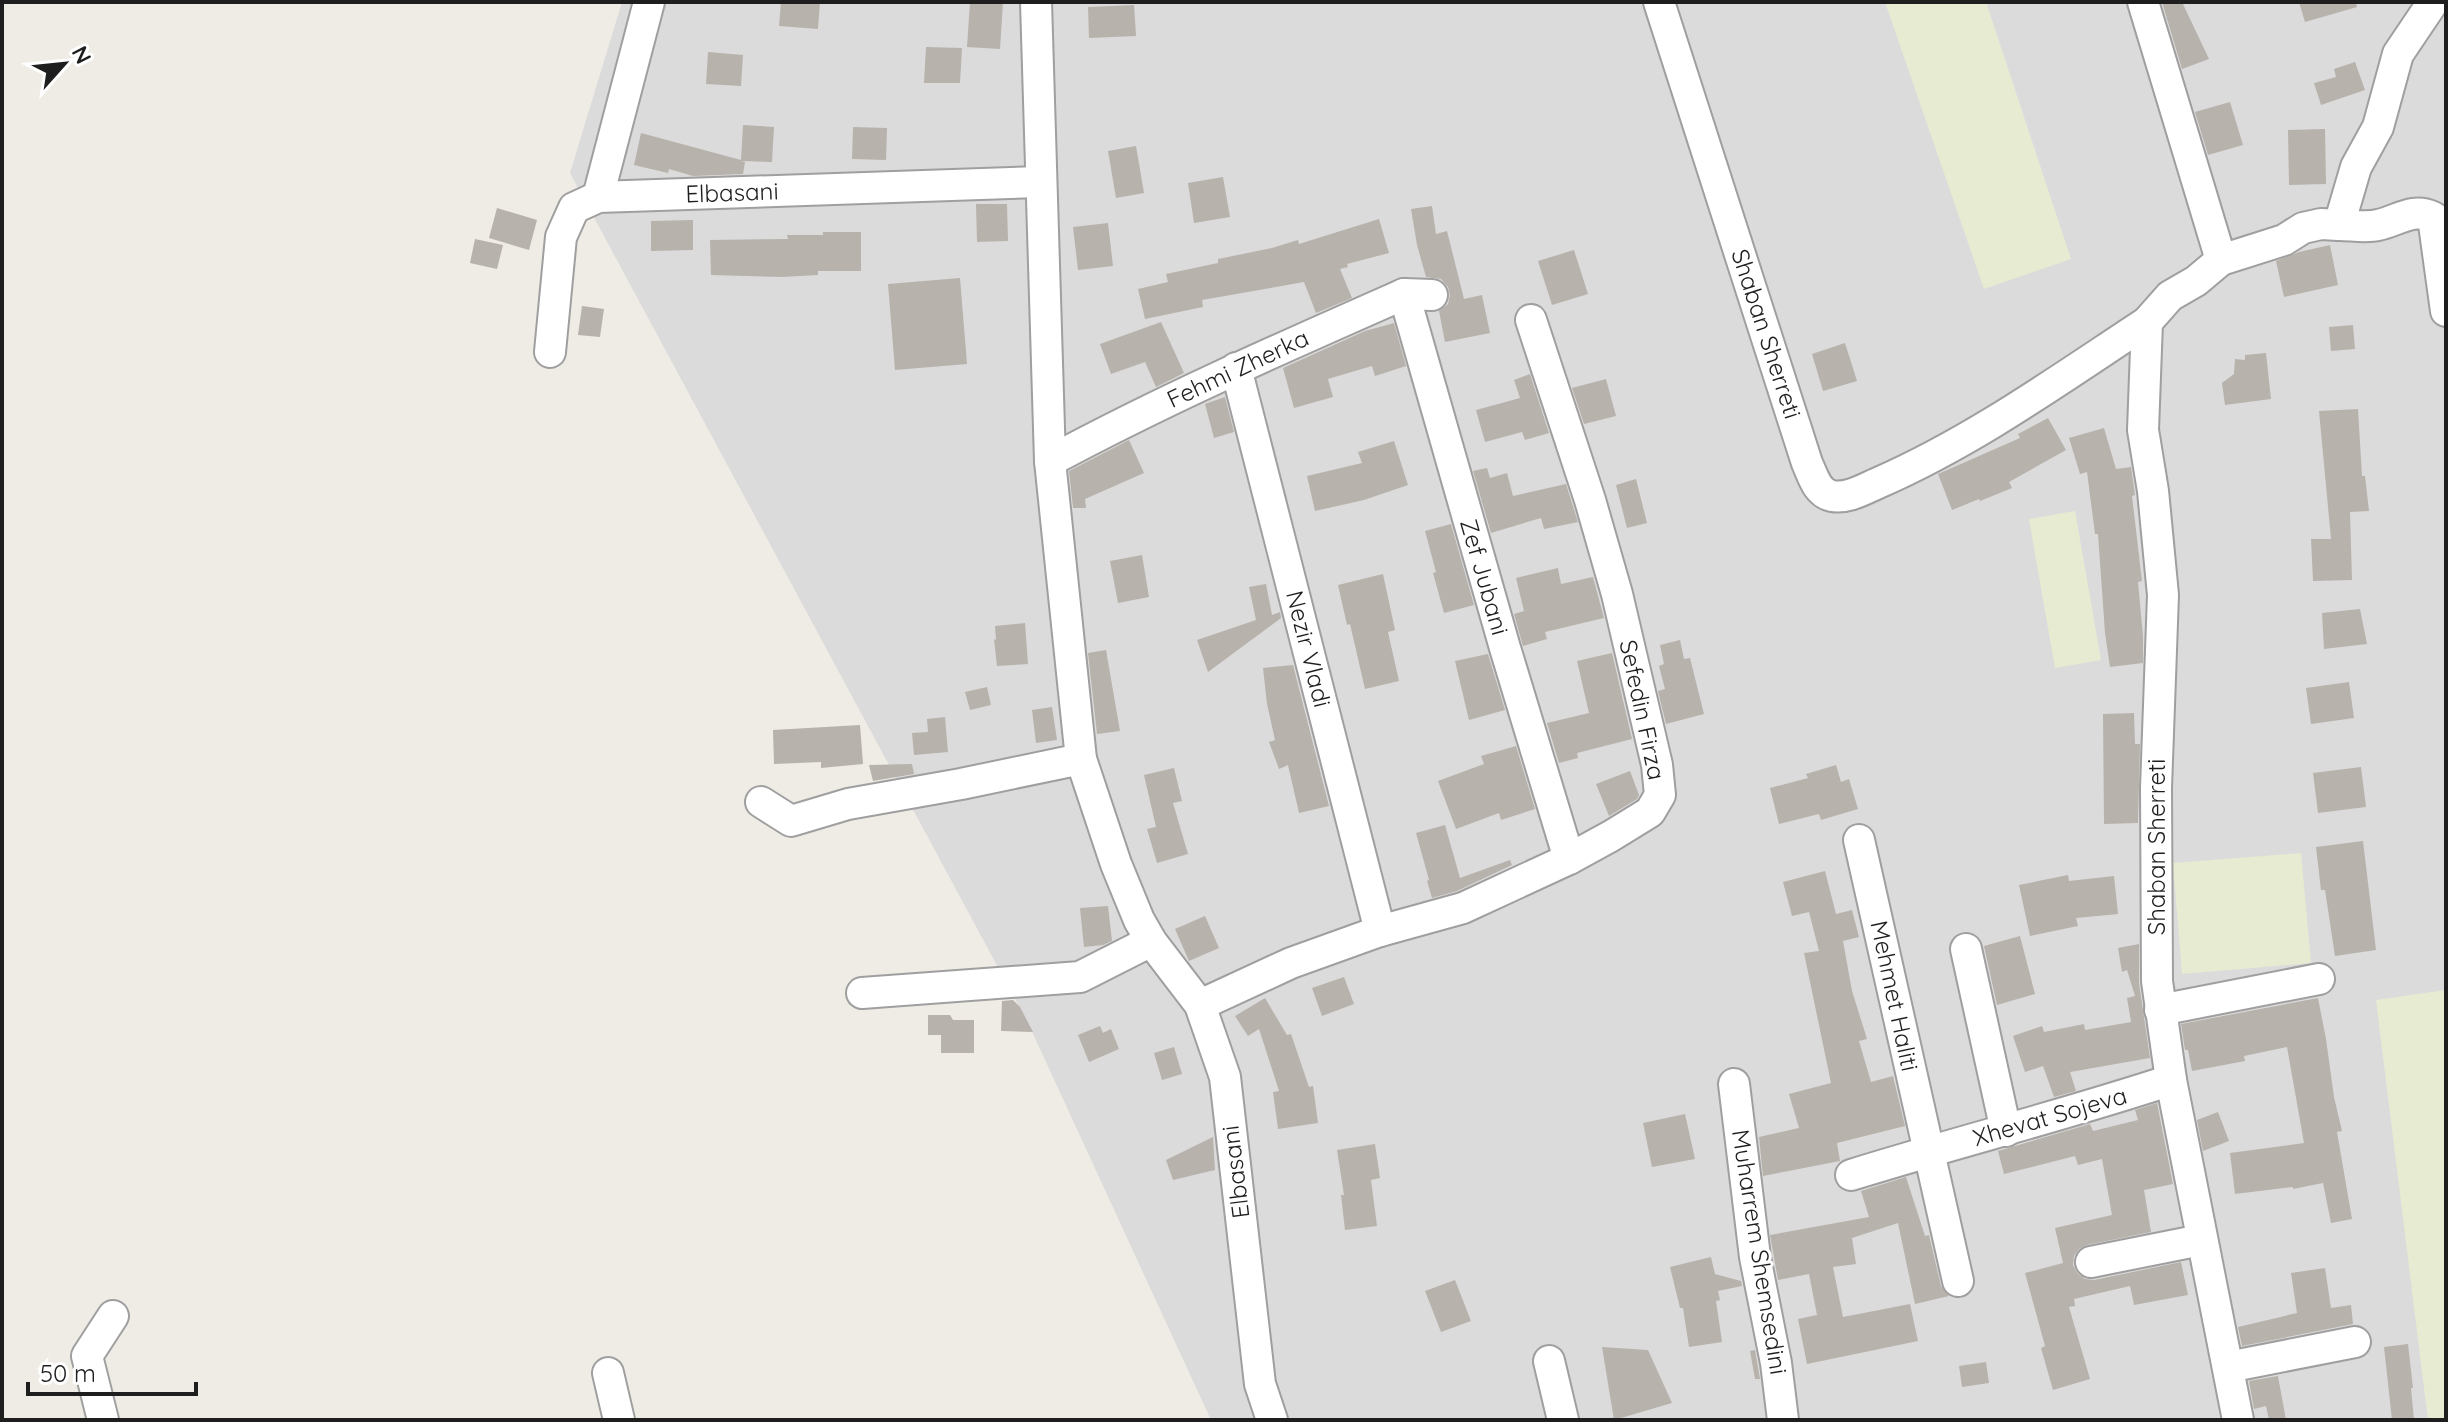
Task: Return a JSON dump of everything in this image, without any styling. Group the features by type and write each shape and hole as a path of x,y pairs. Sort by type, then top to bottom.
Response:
{"street":[{"path":"550,352 561,237 574,208 598,197 649,2"},
{"name":"Elbasani","path":"1036,2 1050,461 1081,759 1116,864 1139,920 1151,941 1200,1005 1225,1077 1260,1384 1272,1420"},
{"name":"Shaban Sherreti","path":"1659,2 1807,463 1820,490 1830,496 1846,496 1906,469 1990,424 2147,322 2170,296 2196,281 2221,260 2284,240 2303,228 2321,224 2376,226 2423,212 2433,217 2446,311"},
{"path":"2143,2 2221,260"},
{"path":"2339,225 2356,167 2378,127 2398,54 2433,2"},
{"name":"Elbasani","path":"598,197 1040,182"},
{"name":"Fehmi Zherka","path":"1050,461 1236,368 1418,295"},
{"name":"Zef Jubani","path":"1418,295 1505,648 1569,859"},
{"name":"Sefedin Firza","path":"1200,1005 1291,963 1380,931 1463,908 1569,859 1650,812 1660,795 1657,765 1617,594 1531,320"},
{"name":"Shaban Sherreti","path":"2147,322 2143,430 2153,491 2163,595 2155,887 2157,981 2171,1080 2238,1420"},
{"name":"Nezir Vladi","path":"1236,368 1380,931"},
{"path":"761,802 791,821 848,804 1081,759"},
{"name":"Mehmet Haliti","path":"1859,840 1928,1151"},
{"path":"862,993 1080,977 1151,941"},
{"path":"1966,949 2006,1131"},
{"path":"2160,1010 2319,979"},
{"name":"Xhevat Sojeva","path":"1851,1175 2171,1080"},
{"name":"Muharrem Shemsedini","path":"1734,1084 1755,1257 1776,1363 1783,1420"},
{"path":"1928,1151 1958,1281"},
{"path":"2091,1262 2201,1240"},
{"path":"103,1420 87,1356 113,1316"},
{"path":"2228,1367 2355,1342"},
{"path":"1549,1361 1563,1420"},
{"path":"608,1373 619,1420"}],"shaded area":[{"path":"622,2 2446,2 2446,1420 1211,1420 1028,1023 570,173"}],"green space":[{"path":"1885,2 1986,2 2071,259 1984,289"},
{"path":"2075,511 2101,660 2055,668 2029,519"},
{"path":"2301,853 2311,963 2182,974 2173,863"},
{"path":"2446,990 2446,1420 2428,1420 2376,1000"}],"building":[{"path":"781,2 820,2 818,29 779,26"},
{"path":"970,2 1003,2 1000,49 967,47"},
{"path":"2162,2 2182,2 2209,59 2182,69"},
{"path":"2299,2 2356,2 2357,7 2305,22"},
{"path":"1134,5 1136,36 1089,38 1088,7"},
{"path":"926,47 962,48 960,83 924,83"},
{"path":"708,52 743,55 741,86 706,84"},
{"path":"2355,62 2365,90 2321,105 2314,83 2336,77 2334,69"},
{"path":"2230,102 2243,145 2208,155 2195,112"},
{"path":"743,125 774,127 772,162 741,161 745,162 743,174 693,176 669,169 668,173 634,165 641,133 741,160"},
{"path":"853,127 887,128 886,160 852,159"},
{"path":"2325,129 2326,184 2289,185 2288,130"},
{"path":"1136,146 1144,193 1116,198 1108,151"},
{"path":"1223,177 1230,217 1194,223 1188,183"},
{"path":"976,204 1007,204 1008,241 977,242"},
{"path":"1432,206 1436,234 1447,231 1464,299 1482,295 1490,333 1445,342 1439,311 1448,304 1448,287 1441,279 1426,277 1411,209"},
{"path":"497,208 537,220 529,250 489,238"},
{"path":"1379,219 1389,253 1347,264 1348,267 1340,269 1352,298 1316,313 1304,282 1202,300 1203,307 1145,319 1138,289 1168,282 1166,274 1298,240 1299,244"},
{"path":"693,220 693,250 651,251 651,221"},
{"path":"1108,223 1113,266 1078,270 1073,227"},
{"path":"823,232 861,232 861,271 818,271 818,275 782,277 711,275 710,240 788,239 787,235 823,235"},
{"path":"475,239 503,245 497,269 470,263"},
{"path":"2330,245 2338,285 2284,297 2276,261"},
{"path":"1574,250 1588,294 1552,305 1538,261"},
{"path":"960,278 967,364 895,370 888,284"},
{"path":"582,306 604,309 600,337 578,335"},
{"path":"1161,322 1184,373 1156,387 1145,362 1111,374 1100,344"},
{"path":"1394,323 1406,366 1375,376 1372,366 1328,379 1333,397 1294,408 1283,368 1365,331"},
{"path":"2353,325 2355,349 2331,351 2329,327"},
{"path":"1845,343 1857,381 1823,391 1812,354"},
{"path":"2266,353 2271,399 2225,405 2222,383 2234,374 2235,359 2245,360 2245,355"},
{"path":"1530,374 1549,433 1525,440 1522,432 1485,442 1476,410 1520,398 1514,380"},
{"path":"1606,379 1616,416 1584,424 1572,388"},
{"path":"1225,397 1234,432 1214,438 1205,404"},
{"path":"2358,409 2362,476 2365,476 2369,511 2350,512 2352,580 2313,581 2311,539 2331,539 2319,411"},
{"path":"2048,418 2066,450 2009,482 2012,488 1952,510 1938,474 2020,438 2018,434"},
{"path":"2104,428 2116,469 2131,467 2142,581 2138,582 2143,663 2110,667 2098,534 2095,534 2087,472 2080,474 2069,438"},
{"path":"1129,440 1144,473 1085,499 1086,508 1073,508 1069,471"},
{"path":"1394,441 1408,485 1364,500 1315,511 1307,476 1362,463 1358,452"},
{"path":"1487,468 1490,478 1507,473 1513,496 1566,484 1578,522 1544,529 1541,518 1491,533 1473,471"},
{"path":"1636,479 1647,523 1627,528 1616,485"},
{"path":"1451,524 1474,605 1444,613 1425,531"},
{"path":"1142,555 1149,597 1118,603 1110,561"},
{"path":"1558,568 1561,584 1593,577 1604,618 1545,632 1547,639 1523,646 1514,614 1524,611 1516,578"},
{"path":"1383,574 1395,630 1388,632 1399,681 1365,689 1338,585"},
{"path":"1266,584 1272,615 1280,612 1281,618 1208,672 1197,640 1256,620 1249,587"},
{"path":"2360,609 2367,644 2324,649 2322,613"},
{"path":"1025,623 1028,664 997,666 995,626"},
{"path":"1680,640 1684,659 1690,658 1704,714 1666,724 1658,691 1665,689 1659,666 1664,664 1660,645"},
{"path":"1106,650 1120,731 1097,734 1088,653"},
{"path":"1612,653 1632,739 1577,753 1578,758 1559,763 1547,723 1589,713 1577,661"},
{"path":"1488,654 1505,710 1469,720 1455,661"},
{"path":"1293,665 1329,806 1299,813 1288,765 1279,769 1269,742 1275,740 1263,668"},
{"path":"2349,682 2354,718 2311,724 2306,688"},
{"path":"987,687 991,705 970,710 965,692"},
{"path":"1052,707 1057,740 1036,743 1032,710"},
{"path":"2134,713 2135,744 2140,744 2138,823 2104,824 2103,714"},
{"path":"945,717 948,752 914,755 912,733 928,732 927,719"},
{"path":"860,725 863,764 821,768 821,762 774,764 773,730"},
{"path":"1516,746 1535,809 1501,820 1499,813 1456,829 1438,781 1484,764 1481,756"},
{"path":"912,764 914,774 873,781 869,765"},
{"path":"1836,765 1841,782 1849,779 1858,809 1821,820 1819,814 1779,824 1770,788 1808,778 1806,774"},
{"path":"2361,767 2366,807 2318,813 2313,773"},
{"path":"1174,768 1182,801 1173,803 1188,854 1157,863 1147,829 1156,827 1144,775"},
{"path":"1630,771 1639,795 1609,816 1596,784"},
{"path":"1445,825 1460,878 1510,860 1512,865 1457,891 1432,898 1416,833"},
{"path":"2363,841 2376,950 2335,956 2325,890 2321,890 2316,847"},
{"path":"1825,871 1836,914 1852,910 1859,937 1843,941 1852,991 1867,1039 1859,1041 1871,1082 1893,1076 1905,1126 1837,1143 1840,1161 1763,1176 1759,1137 1799,1128 1789,1094 1831,1083 1804,953 1819,951 1809,912 1792,916 1783,882"},
{"path":"2068,875 2069,881 2114,876 2118,914 2076,918 2078,926 2030,936 2019,885"},
{"path":"1108,906 1112,941 1084,947 1080,908"},
{"path":"1205,916 1219,948 1189,961 1175,929"},
{"path":"2020,936 2035,994 1997,1005 1984,946"},
{"path":"2139,944 2139,983 2150,1058 2070,1072 2076,1091 2054,1097 2043,1066 2025,1072 2013,1036 2042,1026 2044,1032 2084,1024 2085,1030 2131,1022 2127,998 2135,996 2127,970 2122,972 2118,948"},
{"path":"1344,977 1354,1004 1322,1016 1312,988"},
{"path":"1265,998 1287,1035 1291,1034 1309,1087 1313,1086 1318,1123 1278,1129 1273,1092 1279,1091 1259,1029 1248,1036 1235,1016"},
{"path":"2318,998 2342,1131 2337,1132 2352,1219 2331,1223 2323,1183 2235,1194 2230,1153 2304,1143 2287,1047 2244,1056 2245,1061 2192,1071 2181,1024"},
{"path":"1013,1000 1033,1032 1001,1031 1002,1001"},
{"path":"928,1015 974,1020 974,1053 941,1053 941,1035 928,1035"},
{"path":"1100,1026 1103,1033 1111,1029 1119,1049 1089,1062 1078,1035"},
{"path":"1174,1047 1182,1074 1162,1080 1154,1053"},
{"path":"2157,1103 2173,1184 2144,1190 2151,1232 2087,1245 2074,1256 2073,1265 2085,1279 2094,1280 2181,1262 2188,1295 2134,1305 2130,1286 2074,1299 2075,1306 2069,1307 2090,1379 2053,1390 2041,1348 2045,1346 2025,1273 2063,1263 2055,1228 2112,1215 2102,1159 2078,1165 2075,1156 2004,1174 1998,1151 2090,1124 2093,1131 2138,1120 2135,1110"},
{"path":"2218,1112 2229,1141 2203,1151 2197,1120"},
{"path":"1685,1114 1695,1159 1652,1167 1643,1123"},
{"path":"1213,1137 1215,1170 1173,1180 1166,1160"},
{"path":"1375,1144 1380,1178 1371,1180 1377,1226 1345,1230 1341,1195 1344,1195 1337,1150"},
{"path":"1906,1177 1925,1236 1929,1235 1941,1286 1949,1296 1915,1304 1898,1223 1852,1238 1856,1264 1833,1267 1843,1317 1910,1304 1918,1341 1807,1364 1798,1319 1817,1315 1809,1274 1778,1280 1770,1235 1869,1217 1861,1191"},
{"path":"1711,1257 1715,1274 1741,1281 1742,1286 1718,1291 1720,1300 1716,1301 1722,1342 1689,1347 1683,1308 1680,1308 1670,1267"},
{"path":"2325,1268 2331,1308 2351,1305 2353,1324 2242,1346 2238,1327 2297,1313 2291,1273"},
{"path":"1455,1280 1471,1321 1441,1332 1425,1291"},
{"path":"2408,1344 2414,1420 2392,1420 2384,1347"},
{"path":"1602,1347 1648,1350 1672,1403 1614,1420"},
{"path":"1755,1350 1760,1379 1755,1379 1750,1351"},
{"path":"1986,1362 1989,1383 1962,1387 1959,1366"},
{"path":"2278,1376 2286,1420 2269,1420 2266,1406 2254,1409 2249,1381"}]}
